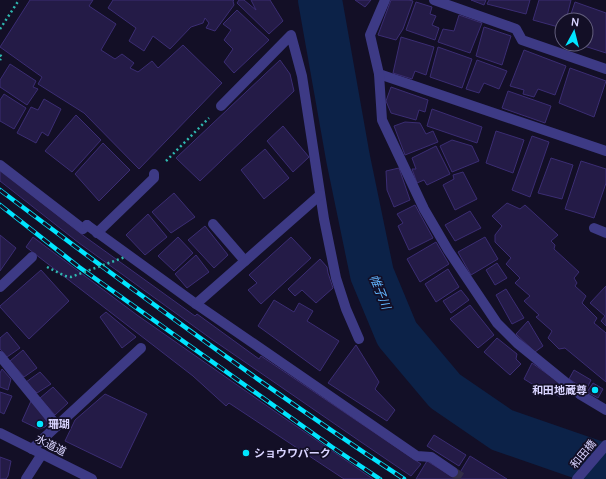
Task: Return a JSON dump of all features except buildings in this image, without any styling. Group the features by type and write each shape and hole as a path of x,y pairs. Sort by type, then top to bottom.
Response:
{"street":[{"path":"385,0 370,36 379,74 382,120 424,209 448,250 497,323 517,343 581,395 606,410"},
{"path":"434,0 516,28 522,40 606,69"},
{"path":"221,106 291,35 303,83 324,219 336,278 346,310 359,339"},
{"path":"379,74 606,151"},
{"path":"0,165 83,229 87,225 196,304 417,456 431,458 453,472"},
{"path":"97,233 154,178 154,174"},
{"path":"196,304 320,195"},
{"path":"214,224 245,261"},
{"path":"594,228 606,233"},
{"path":"0,286 32,257"},
{"path":"32,449 141,348"},
{"path":"0,356 57,426"},
{"name":"水道道","path":"0,433 92,479"},
{"name":"和田橋","path":"578,479 606,445"},
{"path":"26,479 42,454"}],"path":[{"path":"0,29 18,0"},
{"path":"0,55 2,57 0,60"},
{"path":"154,174 221,106"},
{"path":"46,266 65,276 71,277 125,258"}],"waterway":[{"name":"帷子川","path":"320,0 348,158 372,274 397,334 445,391 502,430 606,466"}],"tunnel":[{"path":"453,472 464,479"}],"railway":[{"path":"0,190 99,265 200,338 301,410 404,479"},
{"path":"0,205 79,267 332,447 380,479"}],"place":[{"name":"和田地蔵尊","path":"595,390"},
{"name":"珊瑚","path":"40,424"},
{"name":"ショウワパーク","path":"246,453"}]}
